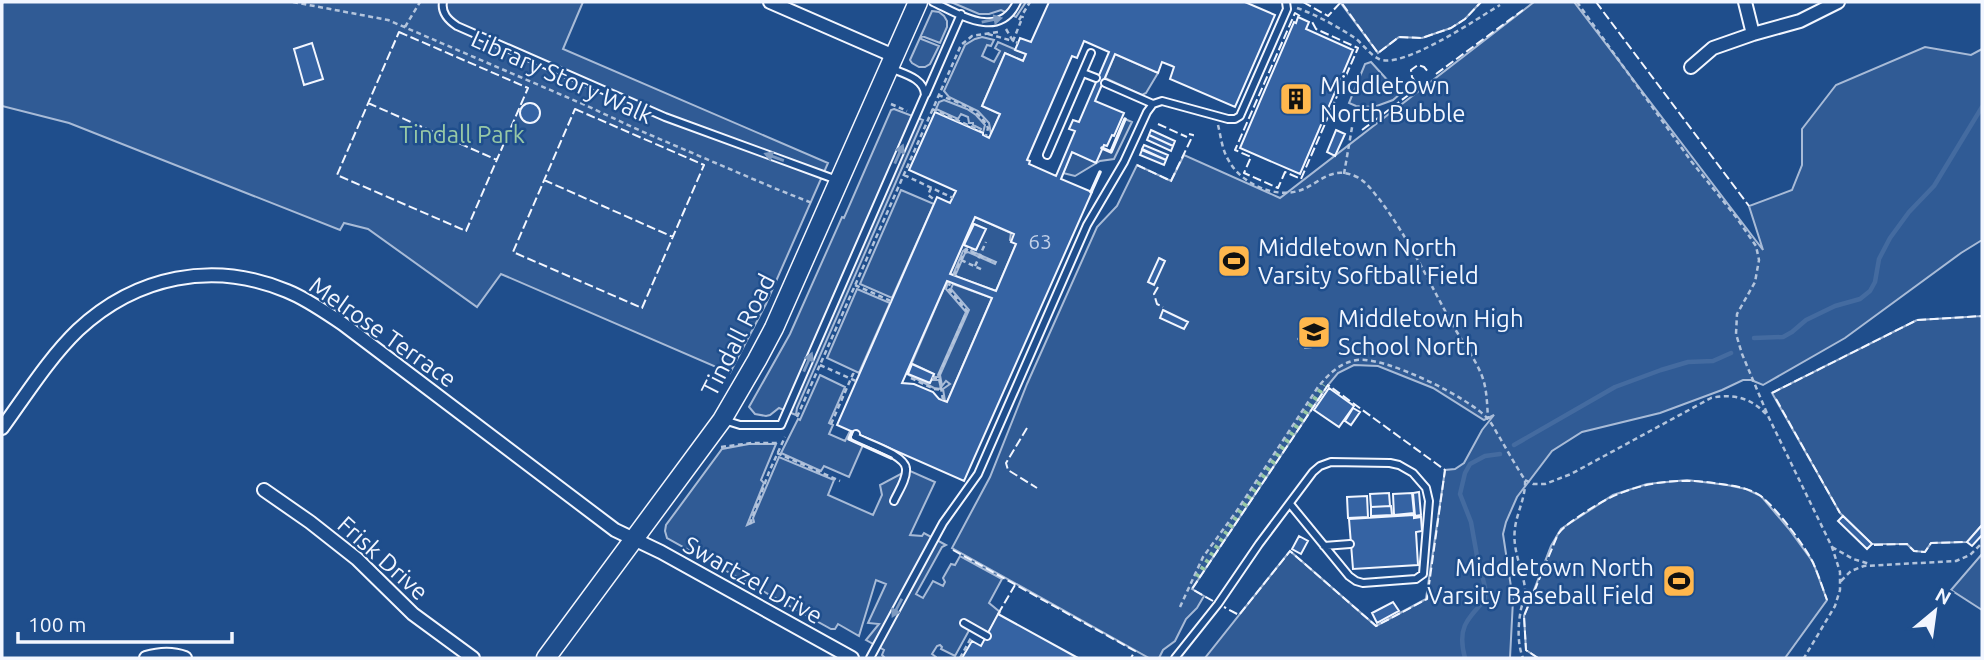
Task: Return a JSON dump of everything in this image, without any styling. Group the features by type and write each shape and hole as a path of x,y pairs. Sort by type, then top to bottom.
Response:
{"street":[{"path":"770,2 891,61"},
{"name":"Tindall Road","path":"546,658 722,420 748,376 774,328 918,2"},
{"path":"1745,2 1753,34"},
{"path":"1691,67 1713,48 1800,21 1838,2"},
{"name":"Melrose Terrace","path":"2,428 68,341 114,302 161,282 199,274 235,275 254,279 299,296 342,324 615,530 634,540"},
{"name":"Frisk Drive","path":"264,490 356,559 414,614 472,658"},
{"name":"Swartzel Drive","path":"634,540 661,552 852,658"},
{"path":"146,658 170,654 185,658"}],"lane":[{"path":"443,2 445,15 457,26 665,117 839,181"},
{"path":"933,2 976,21 991,23 1010,13 1017,2"},
{"path":"1105,83 1153,104 1166,102 1231,119 1237,118 1287,4"},
{"path":"722,420 740,425 781,425 961,15"},
{"path":"1047,155 1091,53"},
{"path":"891,61 924,87 925,95"},
{"path":"1083,73 1096,78"},
{"path":"870,658 943,523 978,474 1087,225 1124,162 1153,104"},
{"path":"856,434 855,437 900,458 906,464 906,472 894,501"},
{"path":"1178,655 1290,503 1317,468 1325,464 1399,465 1413,473 1426,488 1429,501 1422,576 1392,581 1356,581 1349,576 1290,503"},
{"path":"1416,540 1426,539"},
{"path":"1324,546 1350,544"},
{"path":"964,623 987,636"}],"path":[{"name":"Library Story Walk","path":"293,2 378,17 405,27 813,203"},
{"path":"405,27 419,2"},
{"path":"1013,41 1030,2"},
{"path":"1577,2 1691,161 1756,246 1759,260 1755,282 1737,314 1735,326 1742,354 1769,418 1839,563 1841,581 1838,598 1832,613 1804,658"},
{"path":"1287,4 1347,33 1376,58 1386,61 1404,58 1423,49 1500,5"},
{"path":"1016,22 1026,10"},
{"path":"797,417 964,41 972,36 1011,26"},
{"path":"1006,29 1013,41"},
{"path":"986,34 1018,43"},
{"path":"938,95 962,104 979,115 988,128 986,136"},
{"path":"891,104 909,112"},
{"path":"932,109 979,130"},
{"path":"1344,174 1355,110"},
{"path":"1216,115 1228,160 1243,178 1274,192 1296,192 1330,174 1357,177 1364,182 1406,236 1481,373 1485,384 1488,418 1525,480 1514,535 1525,588 1519,623 1523,658"},
{"path":"904,175 953,198"},
{"path":"931,188 928,195 935,201"},
{"path":"975,266 986,242"},
{"path":"954,276 964,253 969,249 996,263"},
{"path":"961,260 983,270"},
{"path":"943,400 939,375 968,311 948,288 950,283"},
{"path":"855,285 891,301"},
{"path":"1180,607 1203,557 1236,512 1307,401 1337,367 1363,359 1389,365 1442,388 1488,418"},
{"path":"820,365 856,381"},
{"path":"831,424 853,373 858,376"},
{"path":"911,378 942,390"},
{"path":"932,378 940,378"},
{"path":"847,387 853,389"},
{"path":"1525,480 1538,485 1555,481 1711,398 1745,398 1758,406 1769,418"},
{"path":"750,524 785,437"},
{"path":"721,447 782,443"},
{"path":"777,453 840,481"},
{"path":"1841,581 1851,571 1874,565 1947,563 1970,555 1982,543"},
{"path":"1832,547 1853,559 1874,565"},
{"path":"960,658 971,638"}],"shaded area":[{"name":"Tindall Park","path":"2,2 583,2 563,49 828,163 766,304 730,373 501,274 477,307 368,229 344,223 340,230 69,123 2,106"},
{"path":"951,2 1026,2 1016,17 1001,10 979,14"},
{"path":"1340,2 1481,2 1465,19 1451,28 1422,38 1399,37 1378,53"},
{"path":"1534,2 1574,2 1763,250 1749,206 1792,190 1802,165 1802,129 1836,85 1925,47 1971,55 1982,49 1982,240 1845,338 1763,385 1743,380 1660,413 1582,432 1552,451 1517,497 1503,534 1513,600 1510,658 1205,658 1290,551 1376,626 1426,599 1445,470 1455,469 1464,463 1482,430 1494,415 1484,420 1433,388 1378,366 1354,365 1338,373 1328,385 1192,589 1204,596 1186,619 1175,641 1163,650 1159,658 1149,658 952,548 990,477 1027,384 1097,227 1117,206 1137,165 1171,181 1184,155 1280,198"},
{"path":"932,11 944,16 947,27 940,43 922,36 921,39 939,46 930,64 919,67 910,60"},
{"path":"982,37 994,40 991,46 987,45 982,56 994,62 1000,51 995,48 998,42 1026,54 1023,61 1005,53 982,106 1000,114 991,134 989,123 978,111 949,97 944,91 965,45"},
{"path":"1115,54 1158,73 1146,93 1142,95 1105,78"},
{"path":"1371,62 1400,94 1393,100 1374,107 1349,103 1365,64"},
{"path":"944,100 976,115 985,125 983,133 973,123 969,123 968,117 961,114 958,119 936,109 939,102"},
{"path":"891,110 923,120 796,415 779,408 766,416 755,414 749,407 790,334"},
{"path":"1125,119 1132,122 1114,159 1100,161 1075,176 1063,173 1072,152 1096,162 1102,148 1111,152"},
{"path":"901,190 934,204 892,298 860,284"},
{"path":"975,217 1011,233 1010,240 1016,244 996,291 955,276 965,253 995,264 996,262 971,251 976,250 985,229 974,224 964,245 968,247 963,251 953,275 950,274"},
{"path":"947,281 946,289 966,312 939,377 933,377 934,374 913,364 908,373 929,383 931,380 939,380 941,389 907,374"},
{"path":"953,284 992,298 947,402 943,389 950,384 946,381 942,386 940,375 969,310 951,289"},
{"path":"857,289 890,303 859,373 827,358"},
{"path":"1982,316 1982,525 1967,542 1931,543 1925,552 1914,551 1907,544 1872,544 1840,513 1772,393 1917,320"},
{"path":"820,375 845,387 829,423 833,425 829,434 845,441 850,431 850,439 863,445 849,477 824,466 821,471 781,453 798,419 800,420"},
{"path":"749,444 776,444 747,525 754,522 753,518 779,457 834,480 828,495 873,515 882,495 880,485 908,470 935,482 910,535 922,536 924,533 946,545 942,547 916,594 923,598 933,581 943,586 943,578 951,564 955,565 960,556 1002,579 989,603 1000,612 988,633 972,625 955,656 941,649 940,645 932,654 936,658 885,658 882,655 884,650 866,640 879,624 868,623 886,584 876,580 859,636 838,624 835,629 831,629 667,538 666,525 722,449"},
{"name":"Middletown North Varsity Baseball Field","path":"1687,480 1746,489 1761,496 1813,562 1827,600 1785,658 1538,658 1526,650 1524,616 1551,546 1561,529 1613,495 1647,484"},
{"path":"1982,554 1982,610 1951,590"}],"building":[{"path":"1049,2 1245,2 1275,15 1235,107 1170,79 1174,67 1172,66 1162,62 1158,73 1115,54 1095,101 1124,113 1114,136 1112,135 1107,146 1104,145 1096,163 1072,152 1061,179 1092,192 964,481 837,425 937,197 950,203 956,191 909,170 935,112 989,138 1000,114 982,106 1005,53 1023,61 1026,54 1015,50 1020,38 1031,42","holes":["1084,41 1109,52 1079,122 1073,120 1069,129 1075,131 1056,176 1029,164 1030,161 1027,160 1072,56 1077,58","975,217 1014,234 1011,242 1016,244 996,291 950,274","947,281 992,298 947,402 939,399 933,392 914,384 902,383"]},
{"name":"Middletown North Bubble","path":"1298,17 1309,22 1306,29 1353,50 1300,174 1240,148"},
{"path":"312,43 323,79 304,85 294,49"},
{"path":"530,103 537,106 540,113 537,120 530,123 523,120 520,113 523,106"},
{"path":"1151,130 1175,141 1173,146 1149,135"},
{"path":"1336,130 1345,134 1335,156 1327,152"},
{"path":"1149,135 1173,146 1171,151 1147,140"},
{"path":"1144,145 1168,155 1166,160 1142,149"},
{"path":"1142,150 1166,160 1164,165 1140,155"},
{"path":"974,224 986,229 976,250 964,245"},
{"path":"1159,258 1165,261 1154,285 1148,282"},
{"path":"1163,310 1188,322 1184,329 1160,318"},
{"path":"912,364 934,374 930,383 908,374"},
{"path":"1329,388 1354,406 1339,427 1314,410"},
{"path":"1353,408 1360,412 1351,425 1345,421"},
{"path":"1419,492 1421,515 1415,516 1413,493"},
{"path":"1389,493 1390,506 1371,507 1370,494"},
{"path":"1412,493 1414,513 1394,515 1393,494"},
{"path":"1367,496 1368,517 1348,518 1347,497"},
{"path":"1391,506 1392,515 1371,516 1371,507"},
{"path":"1414,515 1414,518 1421,517 1422,531 1416,532 1418,565 1353,569 1349,519"},
{"path":"1843,516 1872,544 1867,549 1838,521"},
{"path":"1982,525 1982,535 1972,546 1967,542"},
{"path":"1299,536 1308,541 1301,554 1292,549"},
{"path":"1393,602 1399,611 1377,623 1372,613"},
{"path":"998,614 1078,658 962,658 972,641 981,646"}],"waterway":[{"path":"1754,338 1783,337 1806,320 1835,306 1860,299 1870,291 1875,282 1879,259 1890,238 1909,212 1934,186 1982,107"},
{"path":"1514,445 1615,387 1688,362 1713,361 1731,353"},
{"path":"1465,658 1463,632 1468,619 1485,600 1485,587 1471,522 1460,494 1470,464 1485,456 1500,454"}],"hedge":[{"path":"1197,577 1324,385"}],"fence":[{"path":"1303,2 1328,16 1341,2 1378,53 1399,37 1422,38 1451,28 1465,19 1481,2"},
{"path":"1596,2 1749,206"},
{"path":"1436,74 1523,10"},
{"path":"1300,16 1295,13 1235,150 1251,157 1244,173 1278,188 1285,172 1301,179 1358,48 1316,29 1311,20"},
{"path":"399,32 528,88 466,231 337,175 399,32"},
{"path":"1416,83 1411,70 1418,65 1429,73"},
{"path":"1362,130 1415,90"},
{"path":"368,103 497,160"},
{"path":"575,109 704,165 642,308 513,252 575,109"},
{"path":"1158,124 1187,137"},
{"path":"1137,165 1171,181 1193,135 1189,134"},
{"path":"544,180 673,237"},
{"path":"1158,287 1154,294 1157,304 1163,307"},
{"path":"1772,393 1917,320 1982,316"},
{"path":"1310,330 1303,332 1298,339 1305,348 1313,347 1318,340"},
{"path":"1213,601 1192,589 1328,385 1445,470 1427,599 1376,626 1290,551 1239,615 1224,607"},
{"path":"1776,399 1840,513"},
{"path":"1027,428 1006,463 1008,470 1037,488"},
{"path":"1538,658 1526,650 1524,616 1558,534 1572,521 1603,501 1651,484 1703,482 1748,489 1758,494 1775,510 1805,549 1816,569 1827,600"},
{"path":"1874,545 1907,544 1914,551 1925,552 1931,543 1965,542"},
{"path":"953,550 1135,651 1131,658"},
{"path":"998,614 1015,585"}],"wall":[{"path":"1102,148 1111,152 1125,119"},
{"path":"1091,192 1100,172"},
{"path":"852,432 849,439 891,458"}],"place":[{"name":"Middletown North Bubble","path":"1296,99"},
{"name":"Middletown North Varsity Softball Field","path":"1234,261"},
{"name":"Middletown High School North","path":"1314,332"},
{"name":"Middletown North Varsity Baseball Field","path":"1679,581"}]}
